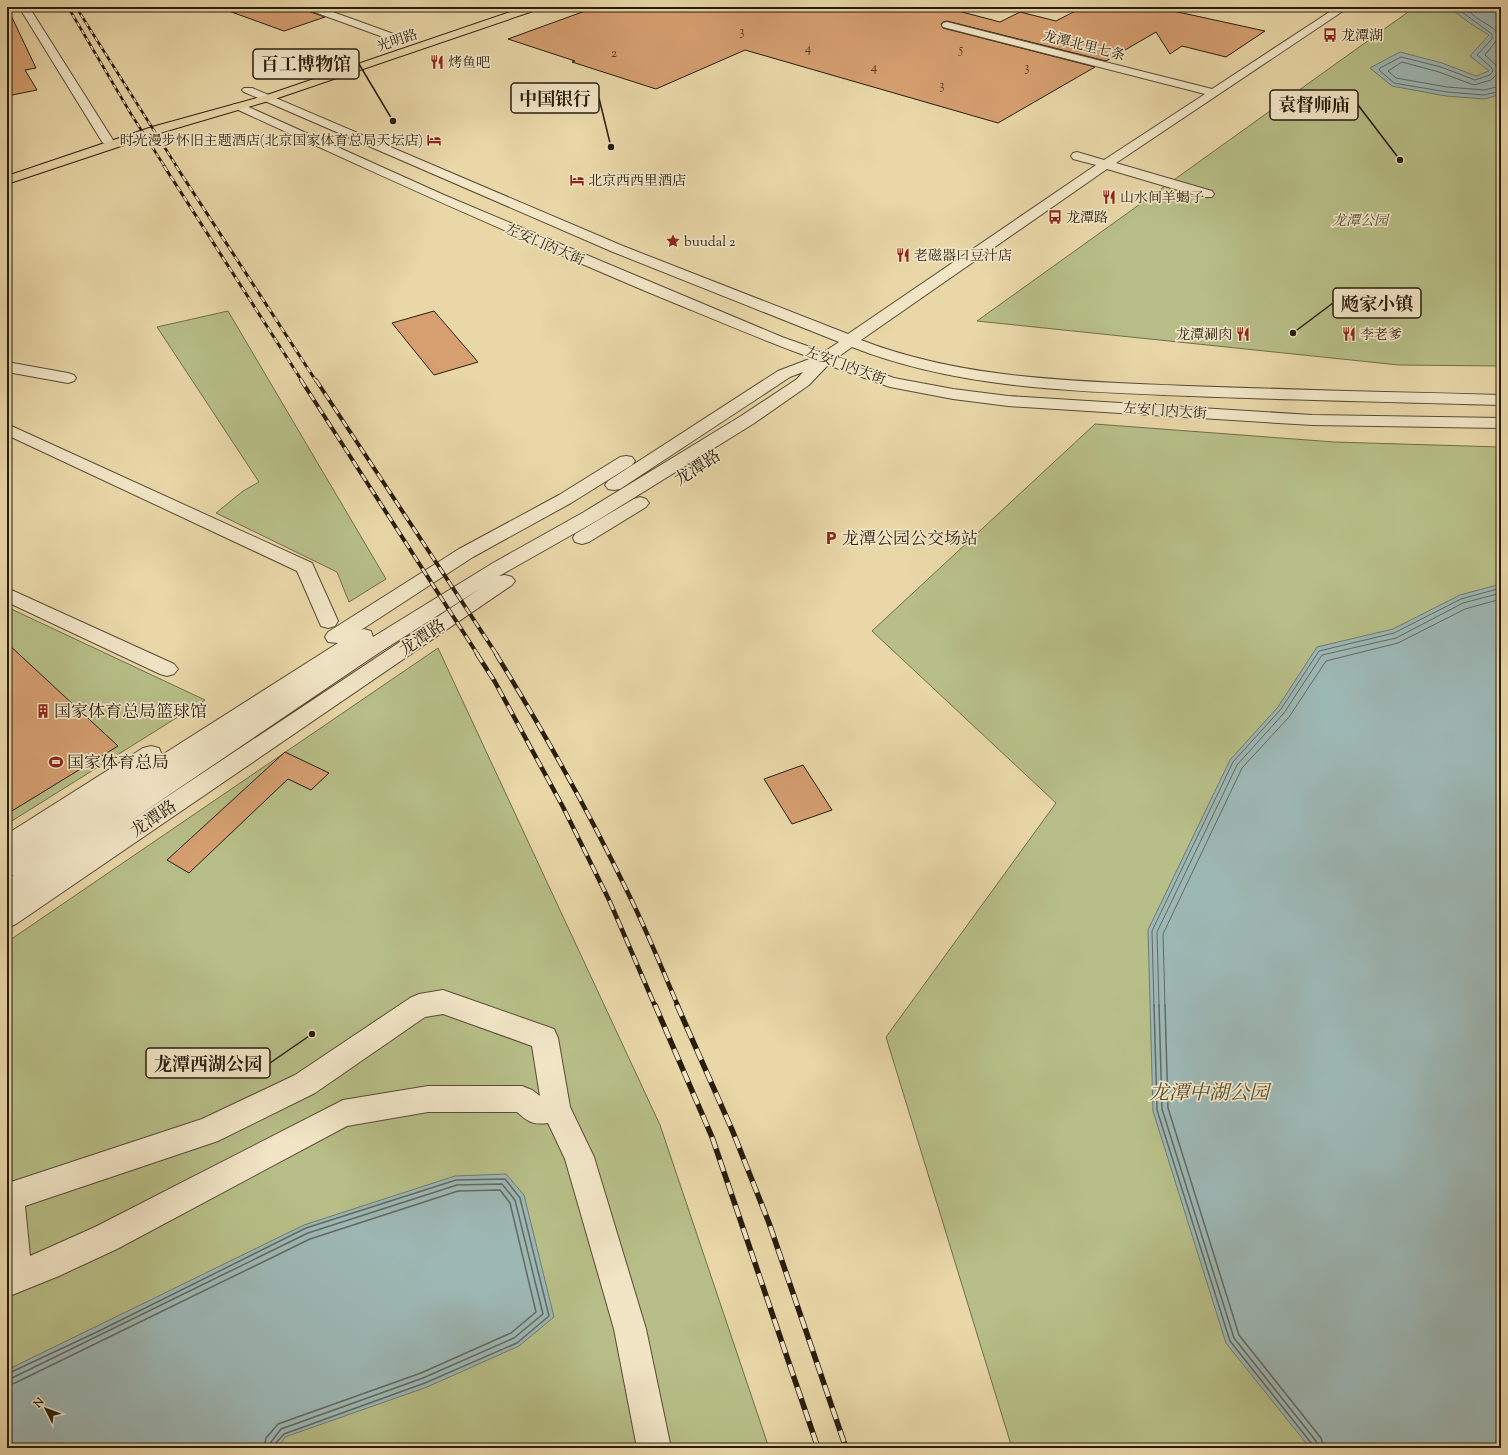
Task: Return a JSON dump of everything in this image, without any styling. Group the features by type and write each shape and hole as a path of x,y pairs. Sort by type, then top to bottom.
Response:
{"main road":[{"name":"光明路","path":"7,180 156,130 238,106 266,91 534,7"},
{"name":"光明路","path":"383,44 402,38"},
{"path":"7,173 173,119 248,90"}],"street":[{"path":"24,7 107,140"},
{"path":"310,7 402,38"},
{"name":"龙潭路","path":"7,867 391,618 491,556 580,507 784,374 825,358 1106,164 1344,7"},
{"name":"龙潭北里七条","path":"947,25 1215,92"},
{"name":"左安门内大街","path":"248,90 266,91 618,249 850,341 879,352 916,363 968,374 1023,381 1147,389 1501,400"},
{"name":"左安门内大街","path":"238,106 453,204 591,264 825,358 890,382 953,394 1008,401 1114,406 1312,420 1501,423"},
{"path":"1077,156 1207,194"},
{"name":"龙潭路","path":"7,846 466,553 565,499 773,370 825,358"},
{"name":"龙潭路","path":"7,892 370,649 500,567 591,516 747,420 803,382 825,358"},
{"name":"龙潭路","path":"7,917 514,576 610,523 819,389 825,358"},
{"path":"7,368 68,378"},
{"path":"7,429 305,567 328,621"},
{"path":"7,594 167,668"},
{"path":"556,1109 537,1111 522,1099 428,1099 343,1113 106,1238 12,1279 8,1196 208,1131 305,1084 419,1006 443,1002 544,1038 556,1109 579,1157 630,1329 654,1448"}],"green space":[{"name":"龙潭公园","path":"1415,7 1501,7 1501,366 1399,365 977,321"},
{"path":"228,311 386,579 349,602 337,572 216,513 243,491 259,482 157,327"},
{"name":"龙潭中湖公园","path":"1095,424 1334,442 1501,447 1501,1448 1012,1448 886,1037 1056,803 872,631"},
{"name":"国家体育总局","path":"7,607 205,700 7,824"},
{"path":"438,648 660,1125 769,1448 7,1448 7,942"}],"water":[{"path":"1460,7 1501,7 1501,94 1485,99 1446,96 1392,86 1370,68 1400,52 1442,63 1476,76 1489,71 1470,56 1489,35 1454,11"},
{"path":"1501,584 1501,1448 1310,1448 1226,1343 1153,1111 1148,930 1230,760 1278,707 1317,647 1393,629 1460,595"},
{"path":"506,1174 524,1195 554,1317 519,1346 427,1387 285,1437 278,1448 7,1448 7,1370 304,1225 455,1176"}],"building":[{"path":"7,7 36,68 25,70 37,90 7,96"},
{"path":"227,7 304,7 305,10 325,17 284,31 226,10"},
{"path":"596,7 943,7 1000,22 1020,12 1056,21 1083,7 1155,7 1265,31 1226,57 1182,46 1170,54 1156,32 1106,61 947,21 943,22 941,24 943,28 1095,67 998,123 745,50 656,89 572,62 575,61 508,39"},
{"path":"434,311 478,362 434,375 392,323"},
{"name":"国家体育总局篮球馆","path":"7,643 118,746 7,814"},
{"path":"285,752 329,773 311,790 288,779 189,873 167,860"},
{"path":"803,765 832,810 792,824 764,779"}],"railway":[{"path":"68,7 131,114 165,167"},
{"path":"76,7 177,167"},
{"path":"164,166 302,381"},
{"path":"176,166 316,381"},
{"path":"301,380 478,655"},
{"path":"316,380 497,655"},
{"path":"477,654 495,682 563,807 610,902 655,1006"},
{"path":"496,654 549,743 598,833 642,922 678,1006"},
{"path":"655,1005 712,1137 818,1448"},
{"path":"677,1005 733,1132 769,1223 846,1448"}],"place":[{"name":"龙潭湖","path":"1330,35"},
{"name":"烤鱼吧","path":"437,62"},
{"name":"百工博物馆","path":"393,121"},
{"name":"时光漫步怀旧主题酒店(北京国家体育总局天坛店)","path":"434,140"},
{"name":"中国银行","path":"611,147"},
{"name":"袁督师庙","path":"1400,160"},
{"name":"北京西西里酒店","path":"577,180"},
{"name":"山水间羊蝎子","path":"1109,197"},
{"name":"龙潭路","path":"1055,217"},
{"name":"buudal 2","path":"673,241"},
{"name":"老磁器口豆汁店","path":"903,255"},
{"name":"飏家小镇","path":"1293,333"},
{"name":"龙潭涮肉","path":"1243,334"},
{"name":"李老爹","path":"1349,334"},
{"name":"龙潭公园公交场站","path":"831,538"},
{"name":"国家体育总局篮球馆","path":"43,711"},
{"name":"国家体育总局","path":"56,762"},
{"name":"龙潭西湖公园","path":"312,1034"}]}
